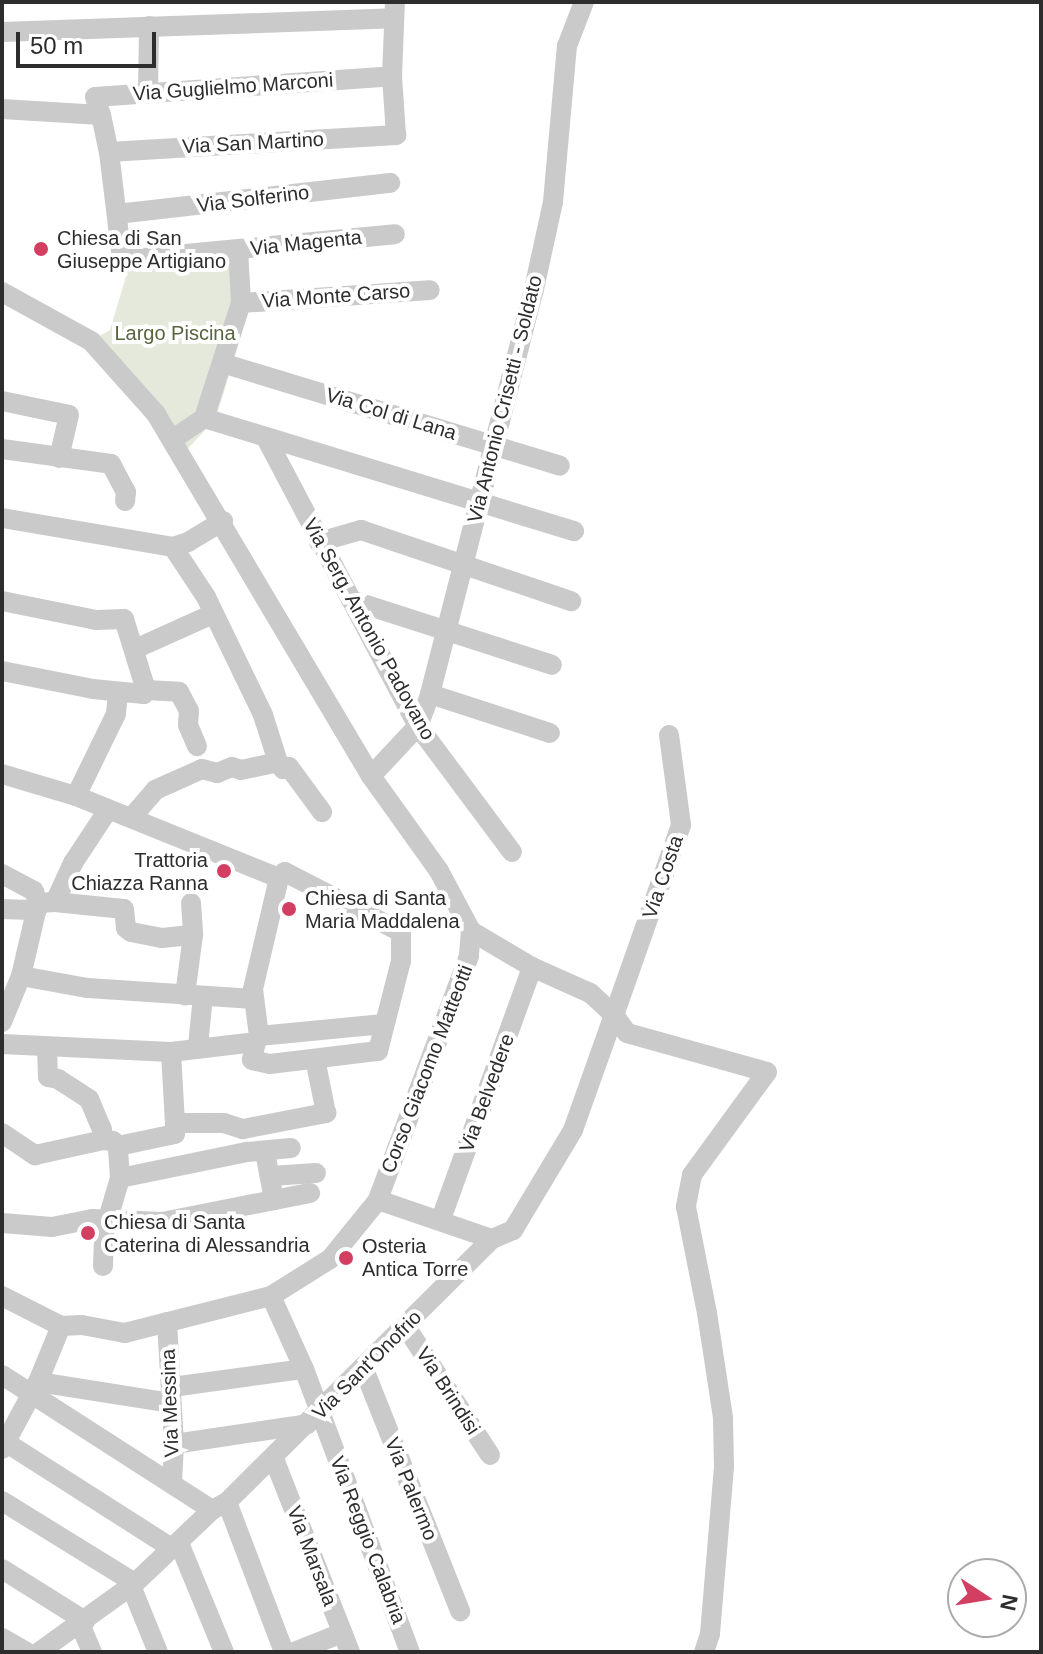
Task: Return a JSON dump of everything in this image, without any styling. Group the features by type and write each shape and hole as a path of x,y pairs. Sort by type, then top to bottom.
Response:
{"street":[{"name":"Via Antonio Crisetti - Soldato","path":"371,776 418,726 430,694 462,564 481,503 553,202 567,46 584,2"},
{"path":"2,32 394,10 392,76"},
{"path":"148,92 149,26"},
{"name":"Via Guglielmo Marconi","path":"101,115 95,97 392,76"},
{"name":"Via San Martino","path":"109,152 396,135 392,76"},
{"path":"2,109 101,115 117,214"},
{"name":"Via Solferino","path":"117,214 390,183"},
{"name":"Via Magenta","path":"117,214 122,260 395,234"},
{"path":"173,439 204,418 241,303 238,250"},
{"name":"Via Monte Carso","path":"241,303 430,290"},
{"path":"2,292 91,341 156,414 223,521 371,776 439,871 471,931 532,967 590,993 614,1015 627,1033 767,1072 739,1106 692,1175 686,1207 723,1418 724,1467 710,1634 704,1652"},
{"name":"Via Col di Lana","path":"222,363 560,466"},
{"path":"2,401 69,415 59,458"},
{"path":"204,418 574,531"},
{"name":"Via Serg. Antonio Padovano","path":"266,438 418,726 512,852"},
{"path":"2,449 111,464 126,492 125,501"},
{"path":"2,518 173,547 188,542 223,521"},
{"path":"319,542 361,530 571,601"},
{"path":"173,547 192,573 263,715 278,762 283,769 289,767 322,812"},
{"path":"351,600 552,665"},
{"path":"2,601 96,620 124,619 146,690"},
{"path":"135,649 213,614"},
{"path":"2,671 70,686 144,694 146,690"},
{"path":"146,690 179,692 189,711 188,725 200,757 217,773 232,767 241,770 278,762"},
{"path":"76,796 116,714 118,692"},
{"path":"430,694 550,733"},
{"name":"Via Costa","path":"614,1015 681,825 669,735"},
{"path":"131,818 155,790 200,757"},
{"path":"2,774 76,796 282,875 401,932 401,961 378,1051 270,1064 252,1060 258,1039 254,999 257,963 282,875"},
{"path":"2,1022 7,1002 21,976 43,905 108,810"},
{"path":"2,874 34,891 43,905"},
{"path":"191,903 198,1046"},
{"path":"2,909 43,905 124,909 126,928 131,932 162,938 193,935"},
{"name":"Corso Giacomo Matteotti","path":"2,1296 61,1326 82,1325 125,1333 271,1296 330,1259 378,1200 469,956 471,931"},
{"name":"Via Belvedere","path":"441,1219 532,967"},
{"path":"21,976 88,988 254,999"},
{"name":"Via Sant'Onofrio","path":"39,1652 133,1585 274,1459 492,1239 513,1230 573,1130 614,1015"},
{"path":"2,1044 171,1052 198,1046 383,1024"},
{"path":"47,1048 48,1077 58,1079 89,1099 110,1143 120,1178 104,1232 103,1266"},
{"path":"2,1133 35,1155 175,1134 171,1052"},
{"path":"175,1123 224,1123 243,1129 326,1113 315,1059"},
{"path":"243,1129 270,1176 274,1200"},
{"path":"120,1178 291,1148"},
{"path":"270,1176 316,1173"},
{"path":"2,1223 52,1227 72,1221 109,1219 162,1222 310,1193"},
{"path":"378,1200 441,1219 492,1239"},
{"name":"Via Reggio Calabria","path":"271,1296 304,1369 313,1418 410,1652"},
{"name":"Via Messina","path":"167,1322 174,1444 172,1483"},
{"path":"61,1326 35,1388 3,1444 176,1546 224,1652"},
{"name":"Via Brindisi","path":"406,1327 490,1455"},
{"name":"Via Palermo","path":"363,1367 460,1611"},
{"path":"35,1388 171,1395 304,1369"},
{"path":"2,1375 35,1388 172,1483 219,1506 284,1652"},
{"path":"174,1444 313,1418"},
{"name":"Via Marsala","path":"274,1459 346,1642"},
{"path":"2,1501 133,1585 158,1652"},
{"path":"2,1569 83,1622 92,1652"},
{"path":"2,1638 26,1652"},
{"path":"294,1652 346,1642"}],"green space":[{"name":"Largo Piscina","path":"246,258 250,306 216,418 183,454 91,341 110,330 130,263"}],"place":[{"name":"Chiesa di San Giuseppe Artigiano","path":"41,249"},
{"name":"Trattoria Chiazza Ranna","path":"224,871"},
{"name":"Chiesa di Santa Maria Maddalena","path":"289,909"},
{"name":"Chiesa di Santa Caterina di Alessandria","path":"88,1233"},
{"name":"Osteria Antica Torre","path":"346,1258"}]}
